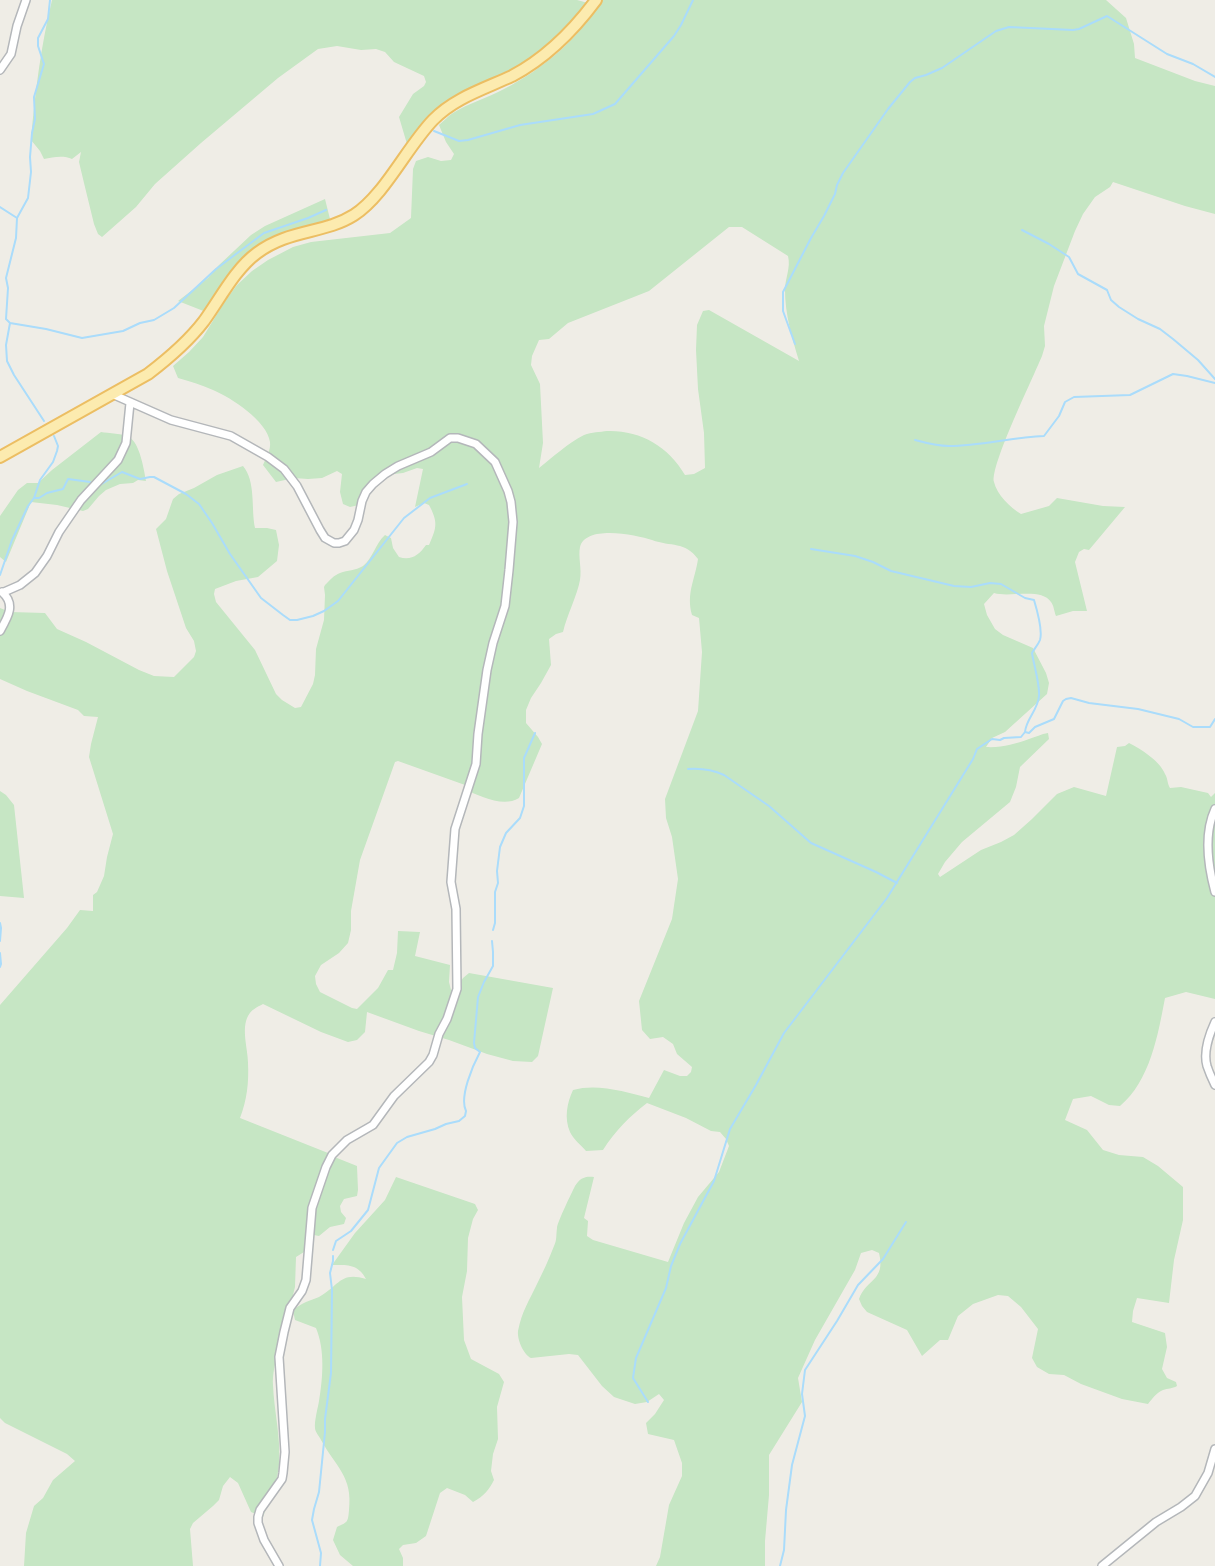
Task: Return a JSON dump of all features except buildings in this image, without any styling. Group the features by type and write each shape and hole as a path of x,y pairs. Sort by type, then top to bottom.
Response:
{"main road":[{"path":"0,457 148,374 168,359 203,322 244,265 255,254 282,238 338,223 356,214 366,206 387,181 415,140 433,119 463,98 532,64 556,46 596,0"}],"street":[{"path":"0,70 11,54 26,0"},
{"path":"112,394 171,420 231,436 268,457 284,469 297,486 325,538 334,543 345,541 354,530 362,501 373,484 398,466 431,452 450,438 467,440 476,444 495,462 511,502 513,522 510,570 504,606 487,670 476,765 460,808 454,838 452,882 456,909 457,989 429,1062 394,1096 373,1125 338,1147 326,1167 314,1202 306,1280 302,1291 290,1308 279,1357 285,1452 282,1479 260,1510 258,1517 264,1540 279,1566"},
{"path":"0,631 8,616 10,605 2,591 20,585 35,573 81,500 118,460 128,434 130,403"},
{"path":"1215,809 1210,821 1208,847 1210,872 1215,892"},
{"path":"1215,1022 1206,1059 1215,1085"},
{"path":"1102,1566 1156,1522 1182,1508 1195,1496 1208,1473 1215,1449"}],"green space":[{"path":"52,0 577,0 588,3 542,53 477,90 407,144 399,117 413,94 424,86 426,82 424,76 394,62 385,52 376,49 361,50 337,46 318,49 278,78 201,143 155,184 136,207 102,237 98,234 94,224 79,162 81,152 72,159 55,157 44,159 31,140 39,69"},
{"path":"601,0 1106,0 1126,18 1134,44 1135,58 1195,81 1215,86 1215,214 1113,182 1110,187 1095,197 1083,214 1054,286 1044,326 1045,346 1042,356 1005,441 994,482 1004,500 1021,514 1049,506 1057,498 1103,506 1125,507 1089,550 1084,549 1079,552 1075,562 1087,611 1073,611 1056,616 1052,604 1046,598 1033,594 994,593 984,604 995,629 1033,648 1049,683 1047,694 1005,732 992,738 986,747 1008,745 1048,733 1049,739 1020,767 1010,802 962,842 938,874 940,877 981,850 1014,835 1057,794 1074,787 1106,796 1117,747 1129,743 1155,760 1163,769 1170,788 1181,787 1208,793 1211,797 1215,793 1215,999 1186,992 1165,998 1146,1071 1130,1096 1120,1106 1109,1105 1091,1096 1073,1099 1065,1120 1087,1130 1103,1150 1119,1155 1143,1157 1183,1187 1183,1220 1174,1260 1169,1303 1137,1298 1132,1322 1165,1333 1167,1347 1162,1369 1167,1378 1176,1382 1177,1386 1161,1391 1148,1404 1122,1399 1081,1384 1064,1375 1049,1374 1037,1367 1032,1358 1038,1329 1021,1307 1008,1296 998,1295 973,1304 958,1316 948,1340 940,1340 922,1356 907,1330 867,1312 862,1306 859,1299 862,1292 878,1275 880,1262 879,1253 872,1250 861,1253 855,1270 815,1340 798,1378 802,1402 769,1455 765,1566 656,1566 660,1557 669,1505 682,1476 682,1463 674,1440 648,1434 646,1423 664,1400 659,1394 647,1402 635,1404 614,1397 602,1386 578,1355 531,1358 523,1350 518,1334 524,1312 555,1244 559,1220 575,1186 581,1179 594,1177 584,1218 588,1221 587,1236 593,1240 668,1262 684,1223 698,1197 719,1172 729,1146 720,1132 711,1131 686,1118 647,1103 623,1124 603,1150 586,1151 573,1137 568,1127 567,1111 573,1090 602,1088 649,1098 664,1070 687,1076 692,1067 677,1054 673,1044 663,1037 650,1039 642,1030 639,1001 672,919 678,879 672,837 666,818 665,799 698,711 702,652 699,618 692,615 690,600 698,559 688,549 677,545 624,534 601,533 584,540 580,547 580,580 577,592 563,632 549,639 551,665 526,710 526,723 542,744 519,798 506,802 492,800 464,789 465,785 398,761 395,762 360,860 348,943 339,953 321,965 315,976 320,992 357,1009 378,988 388,970 393,970 397,953 398,931 420,932 415,956 450,965 451,990 455,991 469,973 553,988 538,1056 532,1062 513,1061 367,1012 365,1032 357,1040 348,1042 321,1032 263,1004 249,1014 245,1027 248,1077 246,1098 240,1118 357,1166 357,1196 344,1199 340,1206 346,1218 344,1224 330,1227 319,1236 314,1235 309,1239 304,1252 296,1257 293,1310 326,1293 345,1278 366,1279 356,1268 348,1265 332,1265 355,1233 385,1200 396,1177 475,1204 478,1210 468,1238 467,1271 462,1297 464,1340 471,1359 499,1374 504,1382 497,1407 498,1439 493,1454 491,1471 494,1480 492,1484 473,1502 465,1495 447,1488 440,1493 426,1536 416,1543 403,1545 399,1549 403,1558 403,1566 353,1566 340,1555 333,1540 337,1527 348,1519 350,1499 346,1480 315,1430 322,1373 321,1345 316,1328 295,1320 293,1311 289,1316 274,1369 273,1385 279,1464 275,1484 263,1517 251,1512 238,1483 230,1477 223,1486 219,1500 193,1523 190,1529 193,1566 24,1566 26,1533 34,1506 43,1498 53,1480 75,1461 67,1454 5,1423 0,1418 0,1005 80,910 93,911 93,895 97,892 104,876 113,834 89,757 98,717 84,716 78,710 0,679 0,608 10,612 45,613 57,629 139,670 154,676 174,677 194,657 196,651 167,571 156,529 166,519 173,499 179,494 217,475 243,466 250,479 255,528 276,530 279,545 277,561 258,577 236,581 215,589 214,594 216,602 255,650 276,694 295,708 301,707 315,675 316,649 324,620 325,585 338,574 363,566 385,535 391,538 393,548 399,557 403,558 414,556 429,545 435,529 434,516 429,505 424,503 415,507 423,469 417,468 403,473 385,475 370,489 359,505 350,507 343,504 340,492 342,474 337,471 322,478 294,478 276,482 263,465 270,442 256,418 239,404 221,394 178,378 173,366 203,337 237,285 268,260 293,247 311,242 390,233 411,218 413,169 416,161 428,157 441,161 451,160 454,154 439,125 459,109 504,89 533,72 559,52","holes":["729,227 742,227 788,256 786,308 799,361 709,310 703,311 697,325 696,350 705,468 694,474 685,475 662,448 642,437 619,431 584,435 539,468 543,443 540,384 531,365 539,340 549,339 568,323 649,291"]},
{"path":"325,199 332,227 263,251 206,312 178,301 208,278 251,235 265,226"},
{"path":"101,432 124,435 133,440 141,457 146,481 138,480 133,483 120,484 106,490 88,509 83,511 31,502 6,562 0,557 0,516 18,490 27,483 38,483"},
{"path":"0,791 14,805 24,898 0,896"}],"waterway":[{"path":"44,421 7,361 6,345 10,323 6,319 8,288 6,278 16,238 17,218 28,198 35,119 34,97 44,64 38,38 48,19 50,0"},
{"path":"434,131 459,141 468,140 520,125 593,114 615,104 674,36 693,0"},
{"path":"795,344 783,311 783,292 824,216 843,173 888,109 915,78 942,68 996,31 1009,27 1073,30 1107,16 1167,54 1193,64 1215,77"},
{"path":"0,207 17,218"},
{"path":"10,323 82,338 123,331 140,323 154,320 174,308 216,269 264,233 326,210"},
{"path":"1022,230 1069,257 1078,274 1107,290 1111,300 1119,307 1160,329 1198,360 1215,379"},
{"path":"915,440 949,446 1044,436 1059,416 1065,402 1074,397 1130,395 1173,374 1215,383"},
{"path":"0,575 12,540 34,498 40,480 53,462 58,446 54,436"},
{"path":"100,485 122,472 140,479 154,477 186,494 199,504 261,598 290,620 297,620 324,611 338,601 404,518 430,498 467,484"},
{"path":"34,498 63,489 68,479 90,482"},
{"path":"811,549 855,556 891,571 954,586 1001,584 1025,598 1034,600 1041,631 1040,640 1032,653 1039,696 1025,732"},
{"path":"648,1402 633,1378 636,1358 666,1288 671,1266 680,1244 714,1181 730,1129 784,1033 887,898 977,749 992,739 1021,737 1025,732 1029,733 1035,727 1054,719 1063,701 1071,698 1089,703 1138,709 1179,719 1193,727 1210,727 1215,719"},
{"path":"493,930 500,847 506,833 520,818 524,806 524,758 535,733"},
{"path":"688,769 706,769 724,775 769,806 811,843 897,883"},
{"path":"0,923 0,941"},
{"path":"333,1250 336,1241 351,1231 368,1210 379,1168 397,1143 407,1137 459,1121 465,1116 464,1098 480,1052 475,1048 474,1043 478,997 493,966 492,941"},
{"path":"0,953 0,967"},
{"path":"780,1566 784,1550 792,1465 805,1416 802,1394 805,1370 858,1285 883,1259 906,1222"},
{"path":"320,1566 321,1553 312,1520 319,1492 331,1373 332,1290 330,1273 333,1256"}]}
